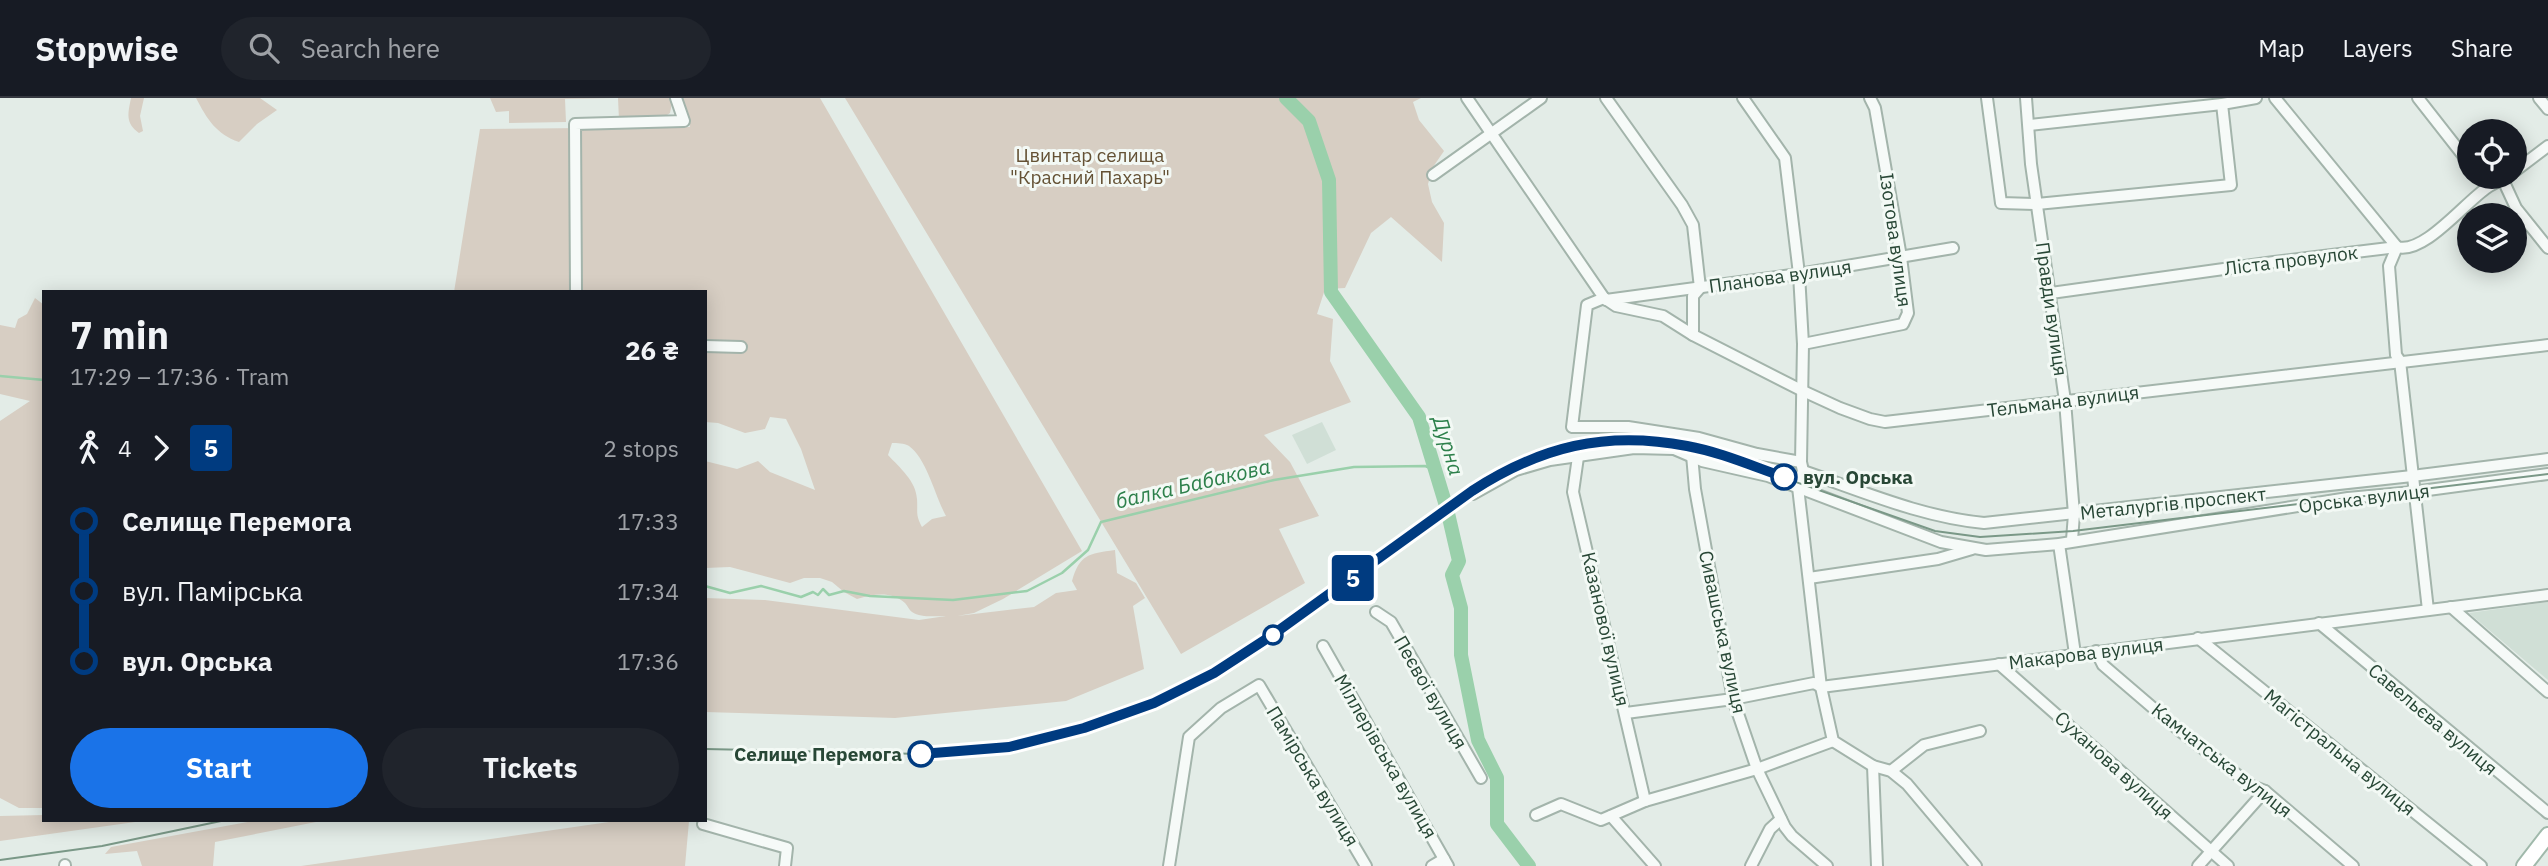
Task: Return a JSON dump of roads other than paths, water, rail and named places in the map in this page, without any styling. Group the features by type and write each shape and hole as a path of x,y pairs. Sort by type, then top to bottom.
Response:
{"main road":[{"path":"2524,866 2548,835"}],"street":[{"path":"576,290 575,124 684,121 676,98"},
{"path":"1467,98 1605,299"},
{"path":"1433,175 1541,98"},
{"path":"1606,98 1682,205 1693,225 1700,288 1693,296 1693,335"},
{"path":"1743,98 1785,158 1799,274 1803,344 1802,467 1798,487 1821,687 1833,741 1873,766 1891,771 1907,784 1976,866"},
{"name":"Ізотова вулиця","path":"1803,344 1903,324 1908,313 1875,108 1870,98"},
{"path":"1987,98 2001,203 2037,204 2231,185 2222,104"},
{"name":"Правди вулиця","path":"2026,98 2031,164 2065,401 2074,514 2072,540"},
{"path":"2029,125 2256,98"},
{"path":"2275,98 2397,247 2389,266 2396,355 2400,361 2427,610"},
{"path":"2418,98 2457,148"},
{"path":"2539,98 2548,109"},
{"path":"2527,162 2548,146"},
{"name":"Ліста провулок","path":"2051,293 2274,262 2397,247 2410,249 2424,241 2486,189"},
{"path":"2509,189 2516,208 2548,248"},
{"name":"Планова вулиця","path":"1605,299 1799,274 1953,248"},
{"name":"Тельмана вулиця","path":"1605,299 1616,306 1663,316 1693,335 1803,391 1840,408 1885,422 2548,345"},
{"name":"Металургів проспект","path":"1605,299 1587,304 1572,427 1628,427 1699,438 1802,467 1927,513 1956,520 1983,523 2074,514 2548,458"},
{"path":"707,346 741,347"},
{"name":"Орська вулиця","path":"1472,495 1516,470 1550,460 1645,448 1674,449 1702,460 1768,476 1899,527 1972,549 1986,550 2059,544 2348,498 2548,474"},
{"name":"Сивашська вулиця","path":"1692,455 1695,489 1733,699 1757,769 1781,819 1792,836 1827,866"},
{"name":"Казанової вулиця","path":"1578,457 1573,492 1645,801"},
{"path":"2059,544 2075,654"},
{"name":"Орська вулиця","path":"1809,578 1938,559 1972,549"},
{"name":"Макарова вулиця","path":"1626,713 1733,699 1814,683 1821,687 2548,595"},
{"path":"2451,607 2548,692"},
{"name":"Пеєвої вулиця","path":"1376,612 1391,622 1481,778"},
{"name":"Савельєва вулиця","path":"2319,623 2548,813"},
{"name":"Магістральна вулиця","path":"2198,638 2481,866"},
{"name":"Міллерівська вулиця","path":"1323,646 1446,862"},
{"name":"Камчатська вулиця","path":"2096,651 2103,665 2180,731 2252,786 2265,791 2353,866"},
{"name":"Суханова вулиця","path":"1999,664 2228,866"},
{"name":"Памірська вулиця","path":"1169,866 1189,737 1221,708 1259,685 1366,866"},
{"path":"1891,771 1924,745 1980,731"},
{"path":"1536,814 1561,804 1601,820 1645,801 1757,769 1833,741"},
{"path":"1873,766 1877,866"},
{"path":"2198,866 2265,791"},
{"path":"1611,816 1655,866"},
{"path":"1751,866 1770,829 1781,819"},
{"path":"703,824 788,848 785,866"},
{"path":"1432,866 1446,862"}],"waterway":[{"name":"балка Бабакова","path":"1286,98 1309,121 1329,180 1331,292 1419,417 1447,509 1459,561 1452,575 1461,608 1461,655 1478,740 1497,778 1497,824 1529,866"},
{"name":"балка Бабакова","path":"0,376 42,380"},
{"name":"балка Бабакова","path":"707,587 730,593 761,586 801,597 813,592 818,595 823,589 829,595 844,591 870,596 953,600 1027,591 1062,573 1088,550 1101,522 1274,480 1354,467 1425,466 1435,470"}],"tram line":[{"path":"707,749 921,754 1009,747 1084,728 1154,703 1214,673 1302,615 1472,491 1505,470 1566,446 1624,440 1688,446 1935,531 1980,537 2073,531 2548,474"},
{"name":"5","path":"921,754 1009,747 1084,728 1154,703 1214,673 1271,636 1505,470 1566,446 1624,440 1688,446 1784,477"},
{"path":"0,860 102,846 216,822"}],"place":[{"name":"вул. Орська","path":"1784,477"},
{"name":"Селище Перемога","path":"921,754"}],"park label":[{"name":"Цвинтар селища \"Красний Пахарь\"","path":"1090,166"}],"water label":[{"name":"Дурна","path":"1448,446"}]}
